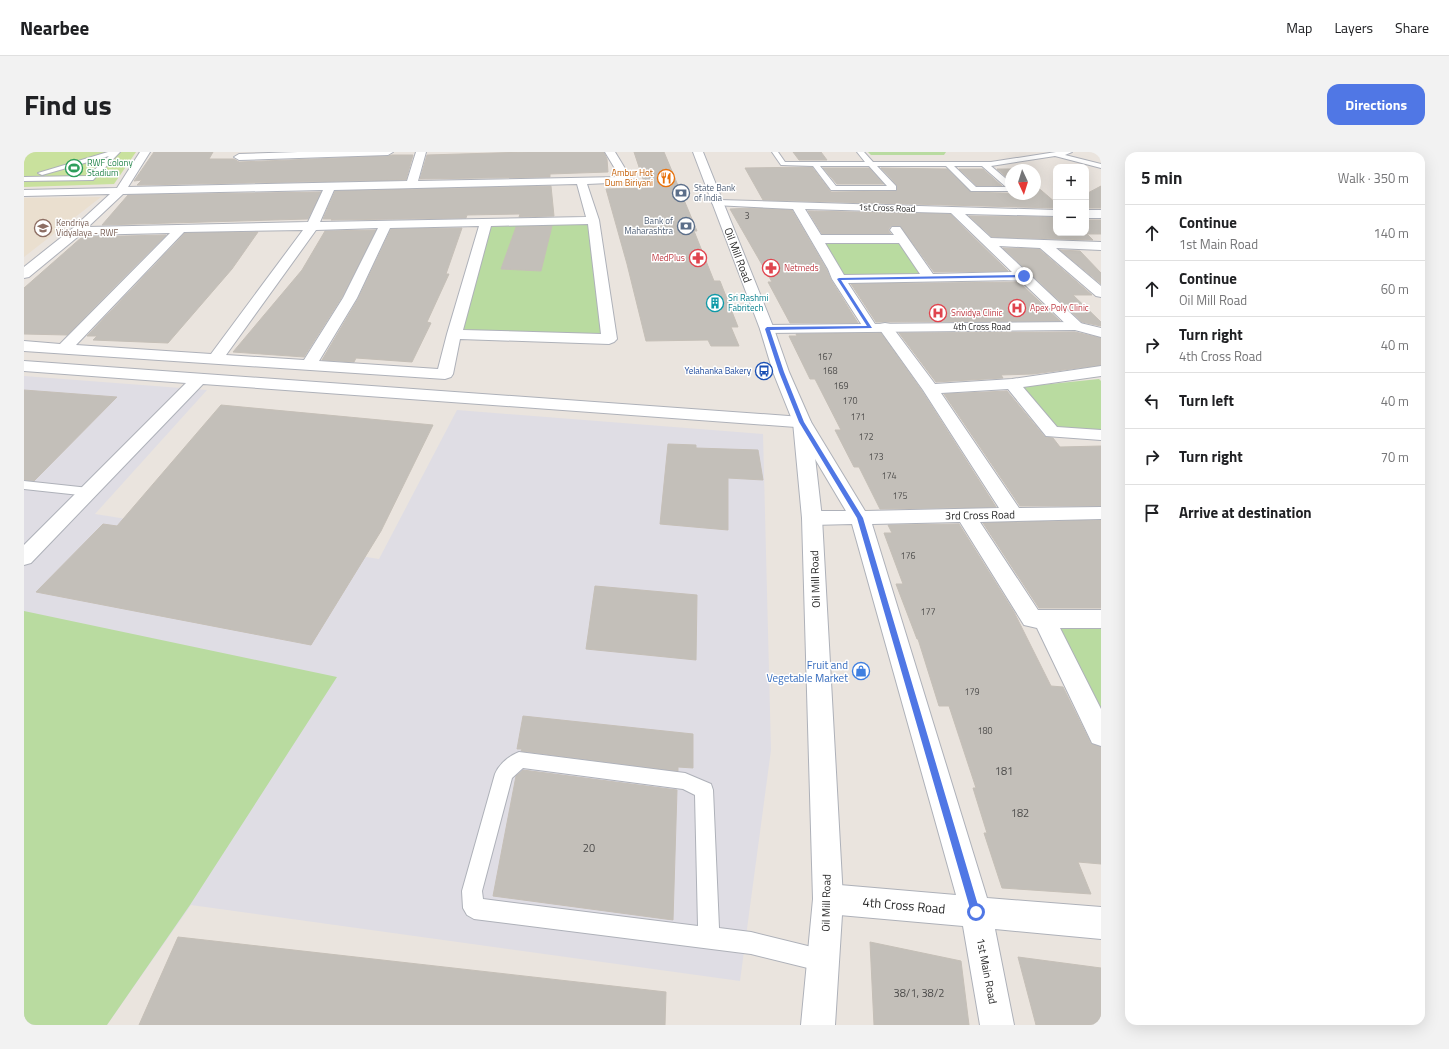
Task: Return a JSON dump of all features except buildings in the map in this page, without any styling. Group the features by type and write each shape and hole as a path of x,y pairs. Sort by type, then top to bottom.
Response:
{"street":[{"path":"24,274 78,231 120,191 145,152"},
{"path":"238,158 388,152"},
{"path":"411,185 421,152"},
{"path":"24,193 627,180 610,152"},
{"name":"Oil Mill Road","path":"698,152 767,329 781,372 802,422 812,518 828,899 818,1025"},
{"path":"221,189 228,176"},
{"path":"454,334 609,339 593,220 581,181"},
{"path":"215,359 312,226 330,187"},
{"name":"1st Cross Road","path":"718,203 1053,213"},
{"path":"797,205 836,269 839,279 930,389 1014,514"},
{"path":"954,210 1076,326"},
{"path":"1089,214 1101,214"},
{"path":"78,231 593,220"},
{"path":"24,346 445,374 454,334 486,222"},
{"path":"309,365 350,298 386,224"},
{"path":"64,349 180,229"},
{"path":"817,239 899,234 929,278"},
{"path":"989,242 1101,246"},
{"path":"1043,244 1101,293"},
{"path":"1076,272 1095,272"},
{"path":"839,279 1024,276"},
{"name":"4th Cross Road","path":"767,329 1076,326 1101,333"},
{"path":"24,366 802,422"},
{"path":"930,389 1012,384 1100,373"},
{"path":"24,558 200,378"},
{"path":"1012,384 1052,432 1101,435"},
{"name":"1st Main Road","path":"802,422 860,518 976,912 997,1025"},
{"name":"3rd Cross Road","path":"812,518 1101,513"},
{"path":"966,515 1032,619 1101,619"},
{"path":"1044,619 1101,735"},
{"name":"4th Cross Road","path":"828,899 1101,922"}],"lane":[{"path":"24,179 90,178 116,152"},
{"path":"24,179 116,152"},
{"path":"775,152 783,164 984,164 1063,153 1101,166"},
{"path":"815,164 834,188 893,188 860,152"},
{"path":"948,164 974,189 1005,188"},
{"path":"984,164 1005,183"},
{"path":"24,485 89,492"},
{"path":"709,938 704,790 685,781 519,760 504,774 472,891 474,908 752,944 824,961"}],"shaded area":[{"name":"Kendriya Vidyalaya - RWF","path":"101,197 24,257 24,198"},
{"path":"24,376 207,390 95,514 379,559 457,410 763,434 771,750 740,981 191,905 107,1025 24,1025"}],"green space":[{"name":"RWF Colony Stadium","path":"24,152 136,152 114,184 24,187"},
{"path":"868,152 946,152 944,155 871,155"},
{"path":"593,220 609,339 454,334 486,222"},
{"path":"820,240 900,240 925,276 844,278"},
{"path":"1099,379 1101,381 1101,431 1058,429 1021,387"},
{"path":"24,611 337,677 190,905 107,1025 24,1025"},
{"path":"1101,623 1101,721 1051,624"}],"place":[{"name":"RWF Colony Stadium","path":"74,168"},
{"name":"Ambur Hot Dum Biriyani","path":"666,178"},
{"name":"State Bank of India","path":"681,193"},
{"name":"Bank of Maharashtra","path":"686,226"},
{"name":"Kendriya Vidyalaya - RWF","path":"43,228"},
{"name":"MedPlus","path":"698,258"},
{"name":"Netmeds","path":"771,268"},
{"name":"Sri Rashmi Fabritech","path":"715,303"},
{"name":"Apex Poly Clinic","path":"1017,308"},
{"name":"Srividya Clinic","path":"938,313"},
{"name":"Yelahanka Bakery","path":"764,371"},
{"name":"Fruit and Vegetable Market","path":"861,671"}],"route":[{"path":"976,912 860,518 802,422 781,372 767,329 870,327 839,279 1024,276"}]}
